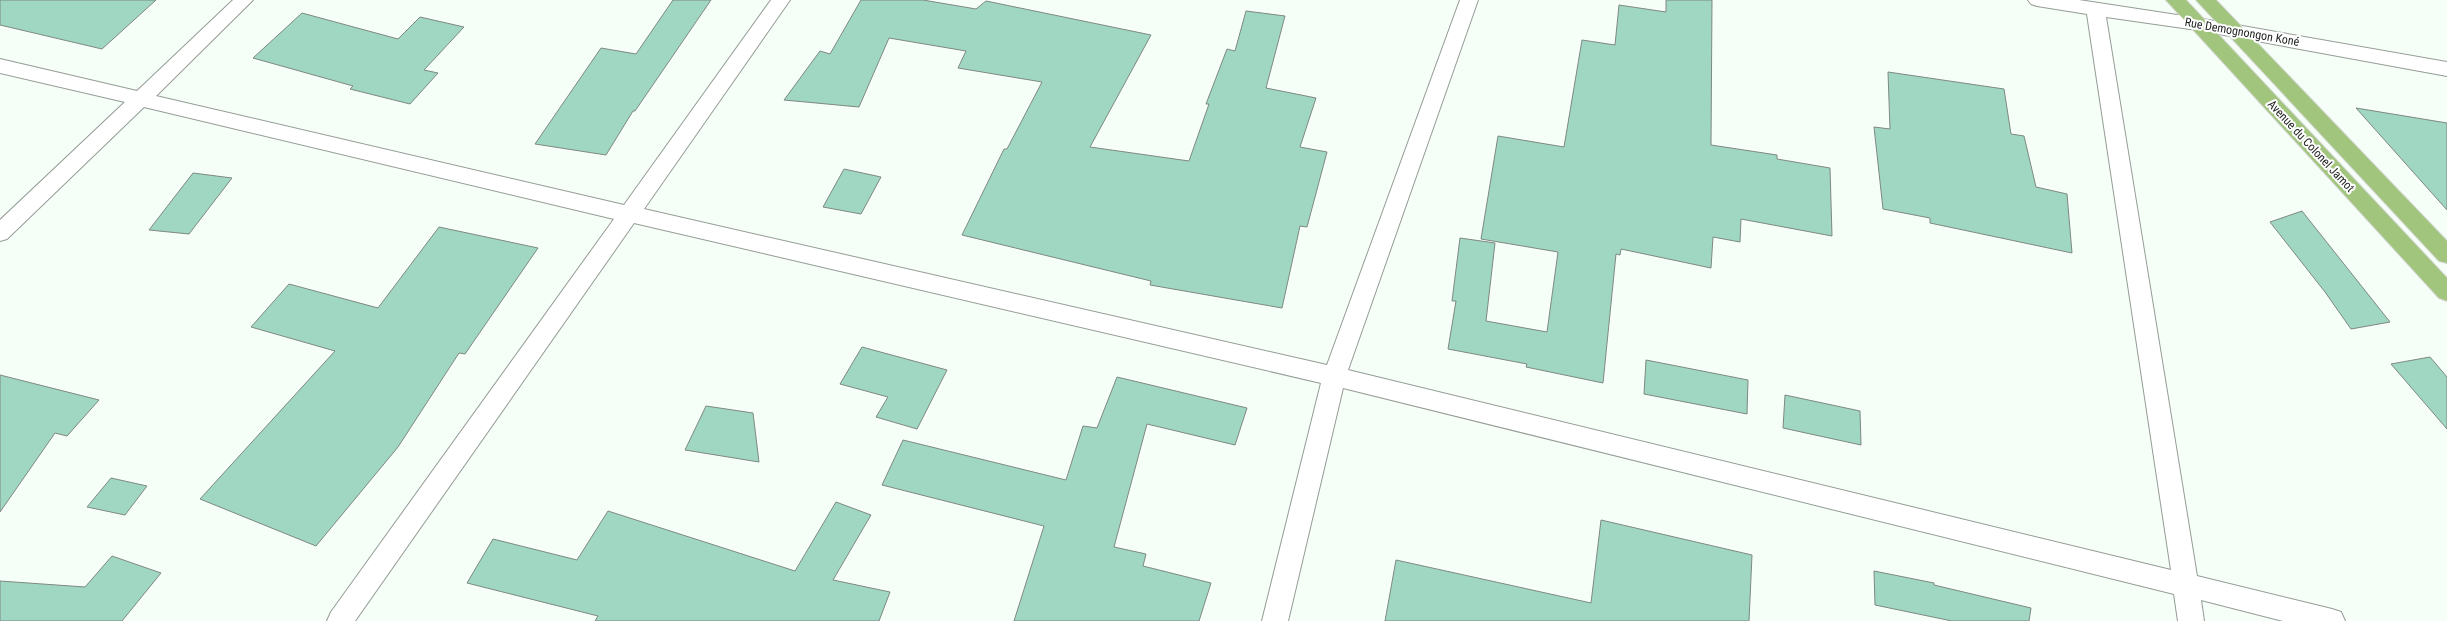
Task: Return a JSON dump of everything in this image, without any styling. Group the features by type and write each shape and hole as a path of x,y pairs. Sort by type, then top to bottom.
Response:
{"main road":[{"name":"Avenue du Colonel Jamot","path":"2175,0 2447,292"},
{"name":"Avenue du Colonel Jamot","path":"2205,0 2447,255"}],"street":[{"path":"0,233 244,0"},
{"path":"340,621 781,0"},
{"path":"1275,621 1334,376 1469,0"},
{"name":"Rue Demognongon Koné","path":"2037,0 2233,30 2447,69"},
{"path":"2096,10 2191,621"},
{"path":"0,66 630,214 1334,376 2332,621"}],"building":[{"path":"0,0 156,0 102,49 0,25"},
{"path":"673,0 711,0 635,111 633,111 606,155 535,144 601,48 636,54"},
{"path":"861,0 923,0 976,9 986,1 1151,35 1090,147 1189,161 1209,104 1206,104 1227,49 1235,51 1246,11 1285,16 1266,88 1316,98 1300,147 1327,152 1307,227 1300,226 1282,308 1150,285 1151,281 962,235 1004,149 1007,149 1042,82 958,68 966,51 889,38 859,107 784,100 820,51 830,54"},
{"path":"1666,0 1712,0 1711,145 1777,155 1777,159 1830,168 1832,236 1741,219 1740,242 1713,237 1711,268 1621,249 1620,255 1616,254 1603,383 1526,367 1527,364 1448,349 1456,301 1452,301 1460,238 1495,243 1486,321 1547,332 1558,252 1481,239 1498,136 1564,147 1582,40 1615,45 1619,5 1666,12"},
{"path":"302,13 398,39 420,17 464,27 424,70 438,73 410,104 350,89 353,86 253,58"},
{"path":"1888,72 2004,89 2011,134 2024,136 2036,187 2067,194 2072,253 1930,223 1930,218 1883,209 1874,127 1890,129"},
{"path":"2356,108 2447,123 2447,210"},
{"path":"844,169 881,177 861,214 823,207"},
{"path":"193,173 232,178 189,234 149,230"},
{"path":"2302,211 2390,322 2351,329 2325,292 2270,222"},
{"path":"439,227 538,248 465,354 459,353 398,447 316,546 200,499 335,351 251,327 289,284 378,308"},
{"path":"862,347 947,370 917,429 876,417 888,397 840,384"},
{"path":"2430,357 2447,377 2447,429 2391,364"},
{"path":"1646,360 1748,380 1747,414 1644,394"},
{"path":"0,375 99,400 67,436 55,433 0,512"},
{"path":"1117,377 1247,408 1235,445 1147,424 1114,547 1146,554 1143,566 1211,583 1199,621 1014,621 1044,526 882,485 903,440 1066,480 1083,426 1097,428"},
{"path":"1785,395 1860,411 1861,445 1783,428"},
{"path":"706,406 753,413 759,462 685,450"},
{"path":"111,478 147,486 125,515 87,507"},
{"path":"836,502 871,515 833,580 890,592 879,621 595,621 598,616 467,583 493,539 577,560 608,511 795,571"},
{"path":"1601,520 1752,555 1749,621 1385,621 1396,560 1591,603"},
{"path":"112,556 161,573 122,621 0,621 0,581 85,587"},
{"path":"1874,571 1934,583 1934,585 2031,608 2029,621 1952,621 1875,605"}]}
